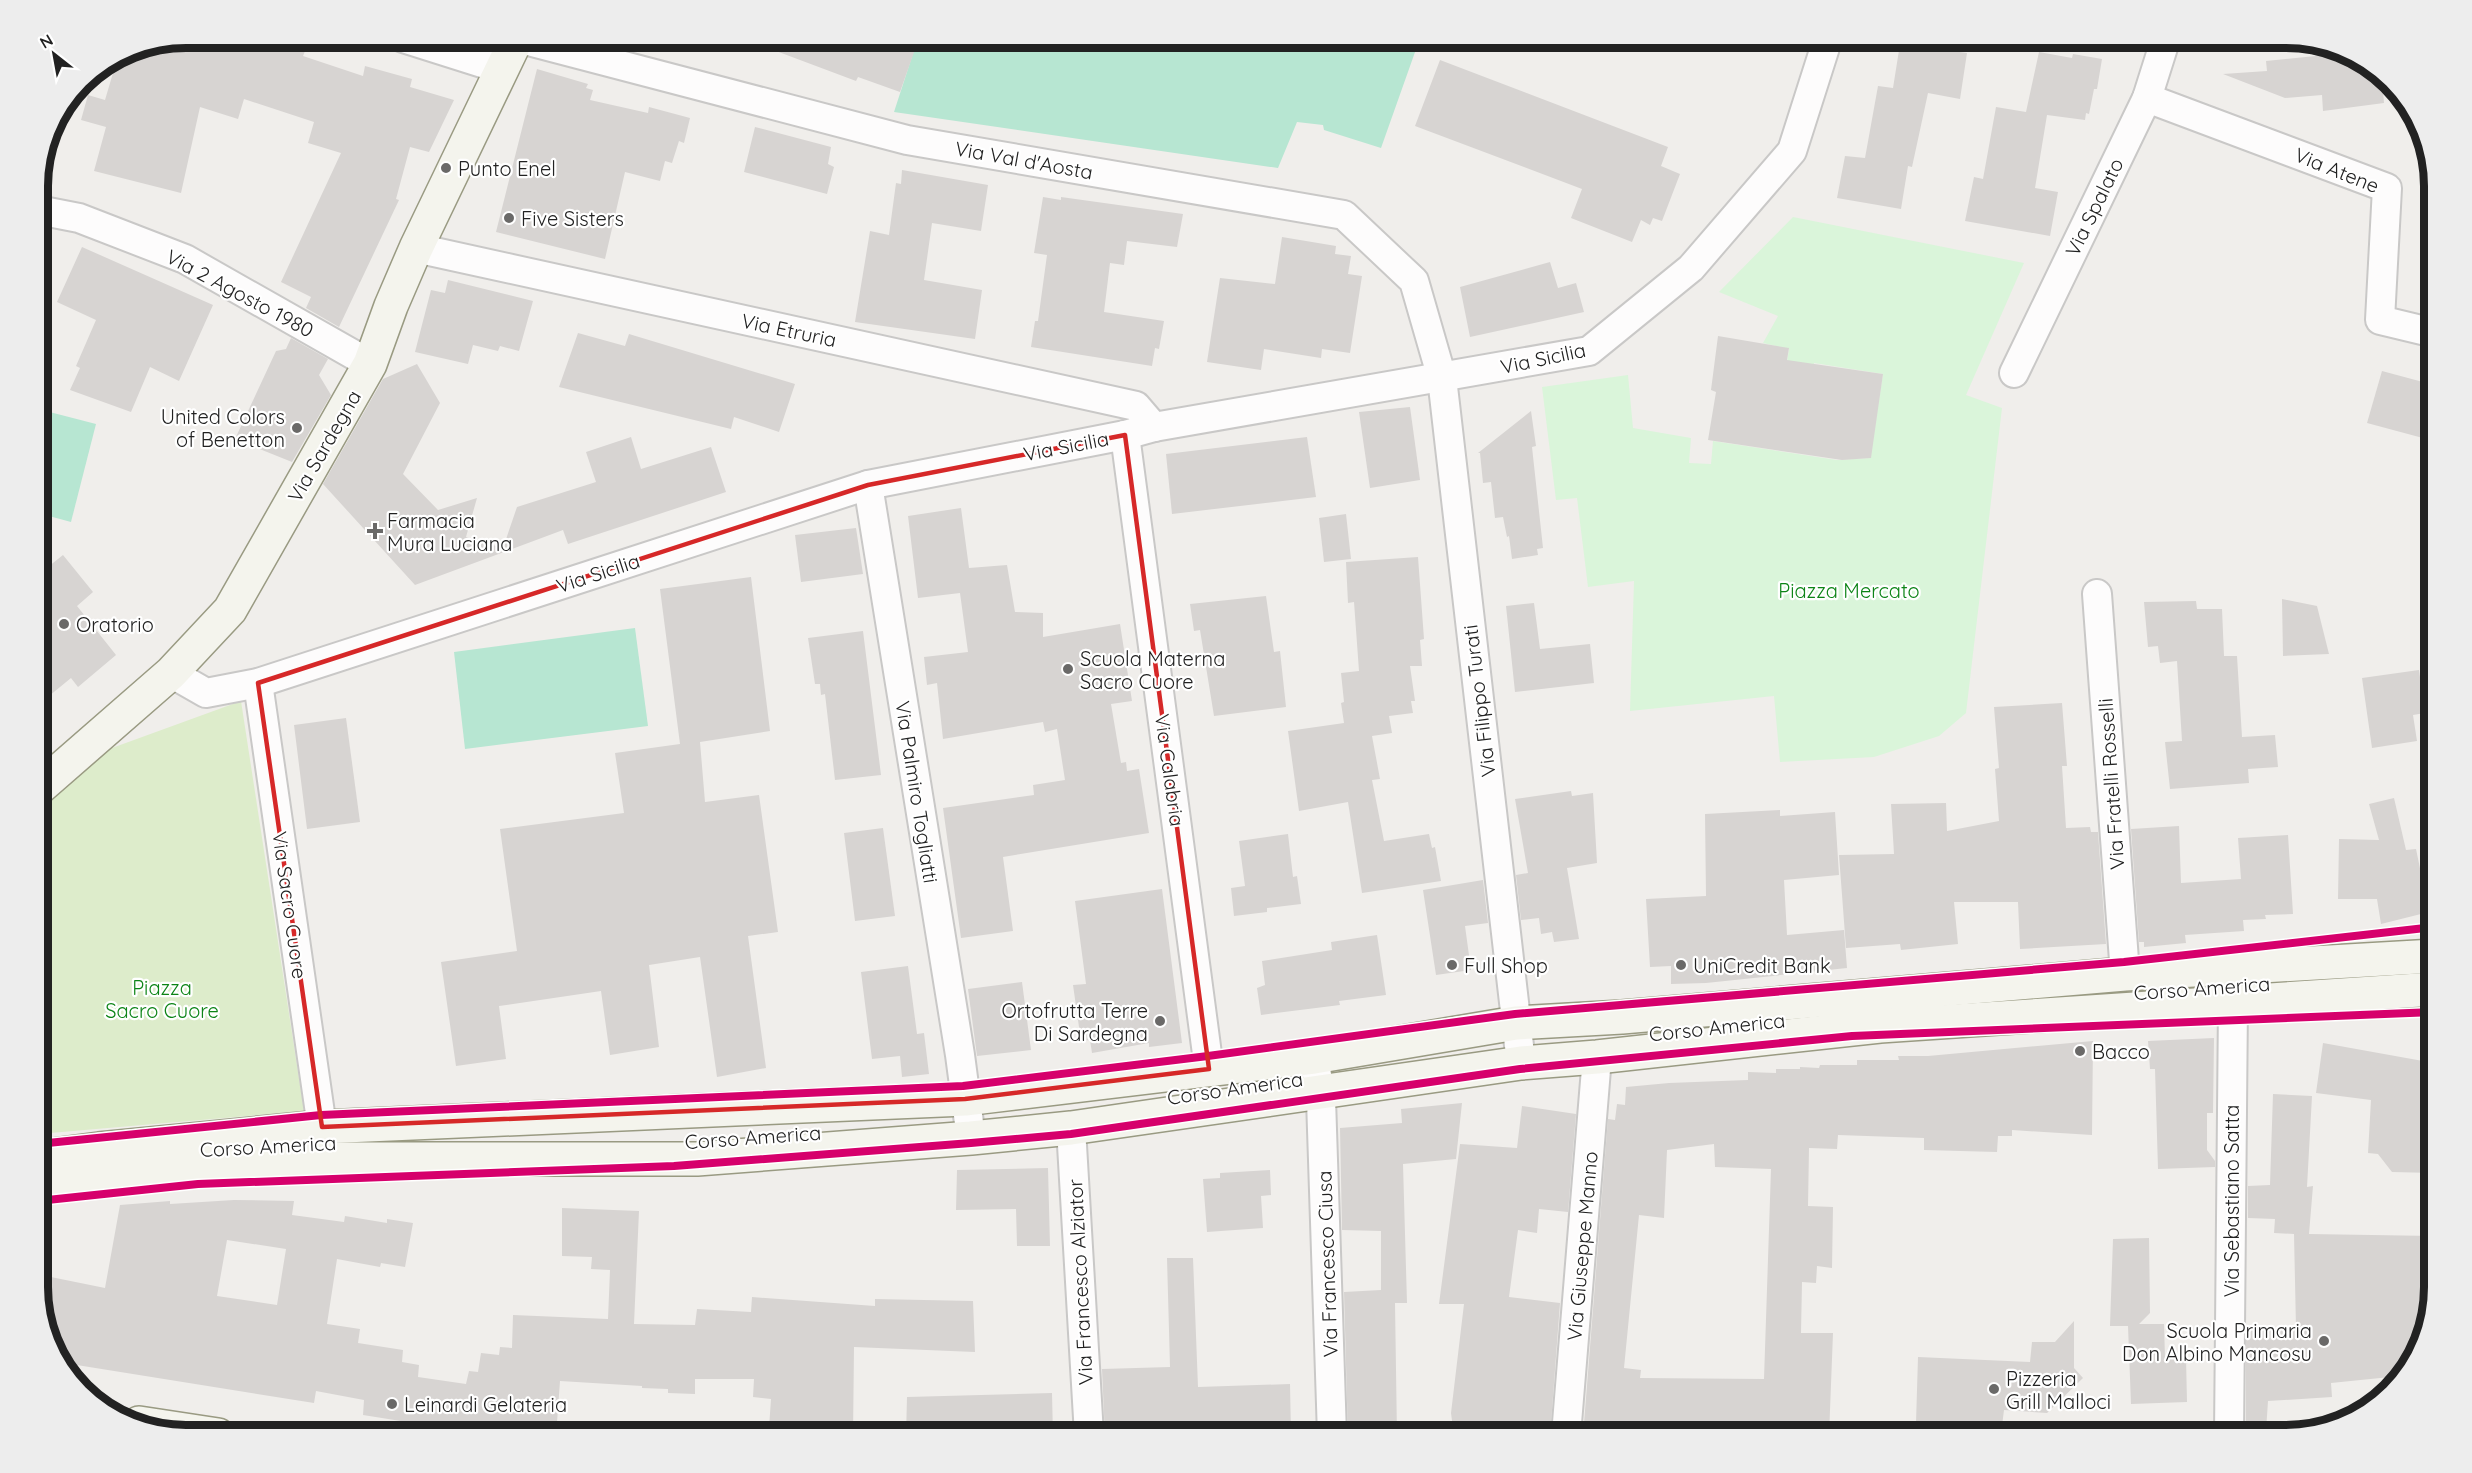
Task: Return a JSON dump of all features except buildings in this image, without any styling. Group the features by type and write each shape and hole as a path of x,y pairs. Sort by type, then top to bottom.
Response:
{"street":[{"path":"435,48 501,69"},
{"name":"Via Sardegna","path":"48,780 171,673 230,610 370,364 391,306 416,248 512,48"},
{"name":"Via Val d'Aosta","path":"555,48 907,140 1344,215 1414,281 1442,378"},
{"name":"Via Sicilia","path":"171,673 206,693 258,683 868,485 1125,435 1154,427 1589,351 1691,268 1792,151 1825,48"},
{"name":"Via Spalato","path":"2014,373 2147,98 2163,48"},
{"name":"Via Atene","path":"2147,98 2386,188 2380,320 2424,331"},
{"name":"Via 2 Agosto 1980","path":"48,212 79,218 185,259 370,364"},
{"name":"Via Etruria","path":"416,248 1136,406 1154,427"},
{"name":"Via Filippo Turati","path":"1442,378 1521,1062"},
{"name":"Via Calabria","path":"1125,435 1209,1069"},
{"name":"Via Palmiro Togliatti","path":"868,485 970,1138"},
{"name":"Via Fratelli Rosselli","path":"2097,594 2125,974"},
{"name":"Via Sacro Cuore","path":"258,683 322,1127"},
{"name":"Corso America","path":"48,1156 322,1127 965,1099 1314,1057 1516,1023 1622,1017 2125,974 2424,953"},
{"name":"Corso America","path":"48,1181 147,1168 303,1159 697,1159 970,1138 1071,1128 1521,1062 1597,1057 1880,1026 2424,990"},
{"name":"Via Sebastiano Satta","path":"2229,1425 2233,1003"},
{"name":"Via Francesco Ciusa","path":"1314,1057 1321,1093 1332,1425"},
{"name":"Via Giuseppe Manno","path":"1567,1425 1597,1057"},
{"name":"Via Francesco Alziator","path":"1071,1128 1088,1425"}],"highlighted area":[{"path":"1125,435 1209,1069 965,1099 322,1127 258,683 868,485"}],"green space":[{"path":"915,48 1416,48 1381,148 1324,130 1323,125 1297,122 1278,168 894,112"},
{"name":"Piazza Mercato","path":"1793,217 2024,263 1966,395 2002,408 1966,713 1939,736 1874,757 1780,762 1774,696 1630,711 1634,581 1588,587 1577,498 1556,500 1542,387 1628,375 1633,428 1691,438 1689,463 1711,464 1713,441 1837,460 1870,458 1883,374 1814,363 1812,378 1785,374 1789,349 1763,343 1778,316 1719,292"},
{"path":"48,412 96,424 71,522 48,516"},
{"path":"635,628 648,726 465,749 454,652"},
{"name":"Piazza Sacro Cuore","path":"241,701 304,1111 50,1133 48,1125 48,793 90,756"}],"cycle path":[{"path":"48,1143 321,1115 963,1086 1208,1056 1515,1014 2124,962 2424,928"},
{"path":"48,1200 198,1184 674,1166 1071,1134 1520,1069 1852,1036 2424,1012"}],"place":[{"name":"Punto Enel","path":"446,168"},
{"name":"Five Sisters","path":"509,218"},
{"name":"United Colors of Benetton","path":"297,428"},
{"name":"Farmacia Mura Luciana","path":"375,531"},
{"name":"Oratorio","path":"64,624"},
{"name":"Scuola Materna Sacro Cuore","path":"1068,669"},
{"name":"Full Shop","path":"1452,965"},
{"name":"UniCredit Bank","path":"1681,965"},
{"name":"Ortofrutta Terre Di Sardegna","path":"1160,1021"},
{"name":"Bacco","path":"2080,1051"},
{"name":"Scuola Primaria Don Albino Mancosu","path":"2324,1341"},
{"name":"Pizzeria Grill Malloci","path":"1994,1389"},
{"name":"Leinardi Gelateria","path":"392,1404"}]}
